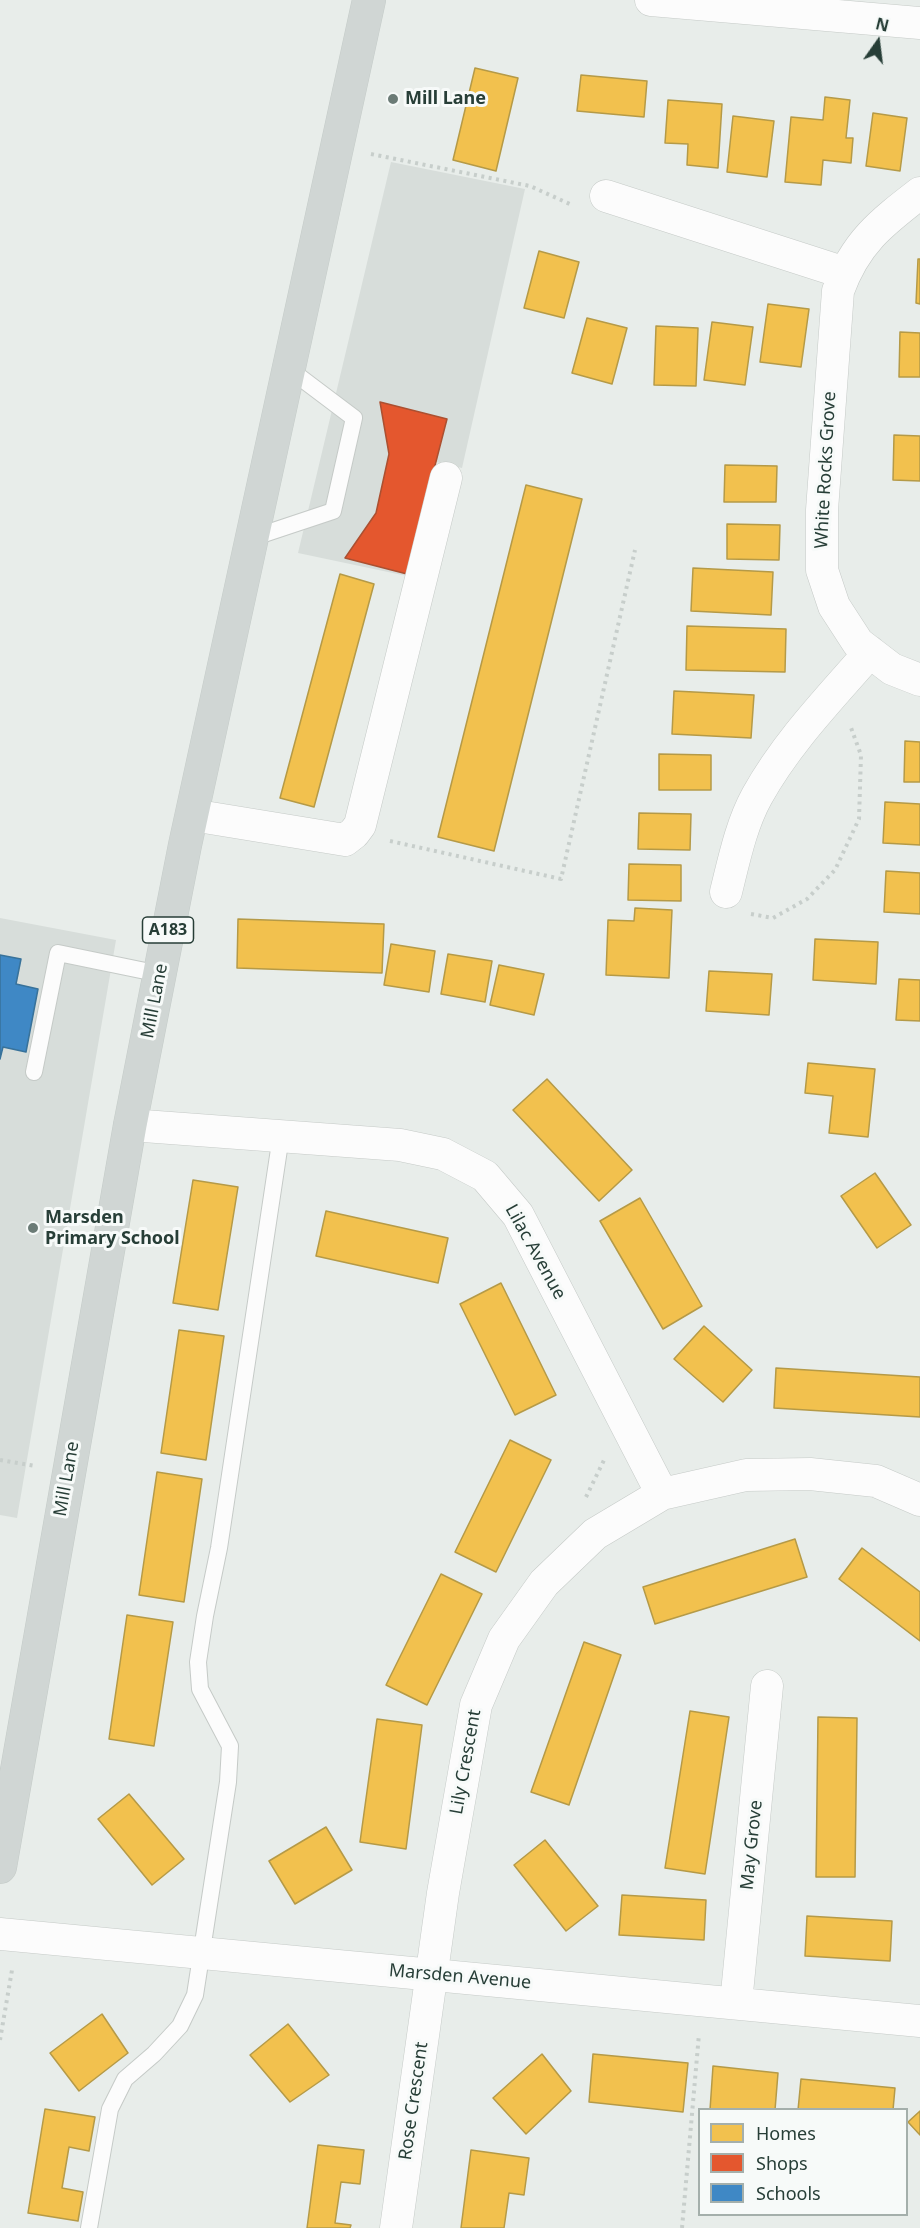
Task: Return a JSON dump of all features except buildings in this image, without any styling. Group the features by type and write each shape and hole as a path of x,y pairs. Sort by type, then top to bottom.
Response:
{"main road":[{"name":"Mill Lane","path":"0,1867 130,1125 192,816 369,0"}],"street":[{"path":"651,0 920,23"},
{"name":"White Rocks Grove","path":"920,193 894,213 866,240 847,266 838,291 822,510 822,570 834,606 858,643 892,669 920,680"},
{"path":"606,196 845,273"},
{"path":"192,816 345,840 354,833 360,825 446,478"},
{"path":"726,892 738,845 756,797 792,740 870,651"},
{"name":"Lilac Avenue","path":"130,1125 400,1145 443,1154 485,1176 518,1215 662,1494"},
{"name":"Lily Crescent","path":"432,1974 443,1893 476,1705 504,1639 544,1582 595,1534 662,1494 746,1475 810,1474 876,1481 920,1500"},
{"name":"May Grove","path":"736,2003 767,1686"},
{"name":"Marsden Avenue","path":"0,1934 920,2021"},
{"name":"Rose Crescent","path":"396,2228 432,1974"}],"lane":[{"path":"252,538 333,511 354,418 289,369"},
{"path":"34,1072 58,953 160,974"},
{"path":"89,2228 110,2109 125,2079 154,2054 180,2026 195,1995 228,1782 230,1746 200,1689 198,1662 219,1548 281,1136"}],"path":[{"path":"361,152 530,186 579,208 606,196"},
{"path":"354,833 561,879 635,550"},
{"path":"726,892 736,910 772,918 807,898 835,870 859,819 861,755 837,689"},
{"path":"682,2228 702,2000"}],"shaded area":[{"path":"391,162 525,189 462,468 436,462 407,576 298,553"},
{"name":"Marsden Primary School","path":"0,918 116,940 17,1518 0,1515"}],"place":[{"name":"Mill Lane","path":"393,99"},
{"name":"Marsden Primary School","path":"33,1228"}]}
